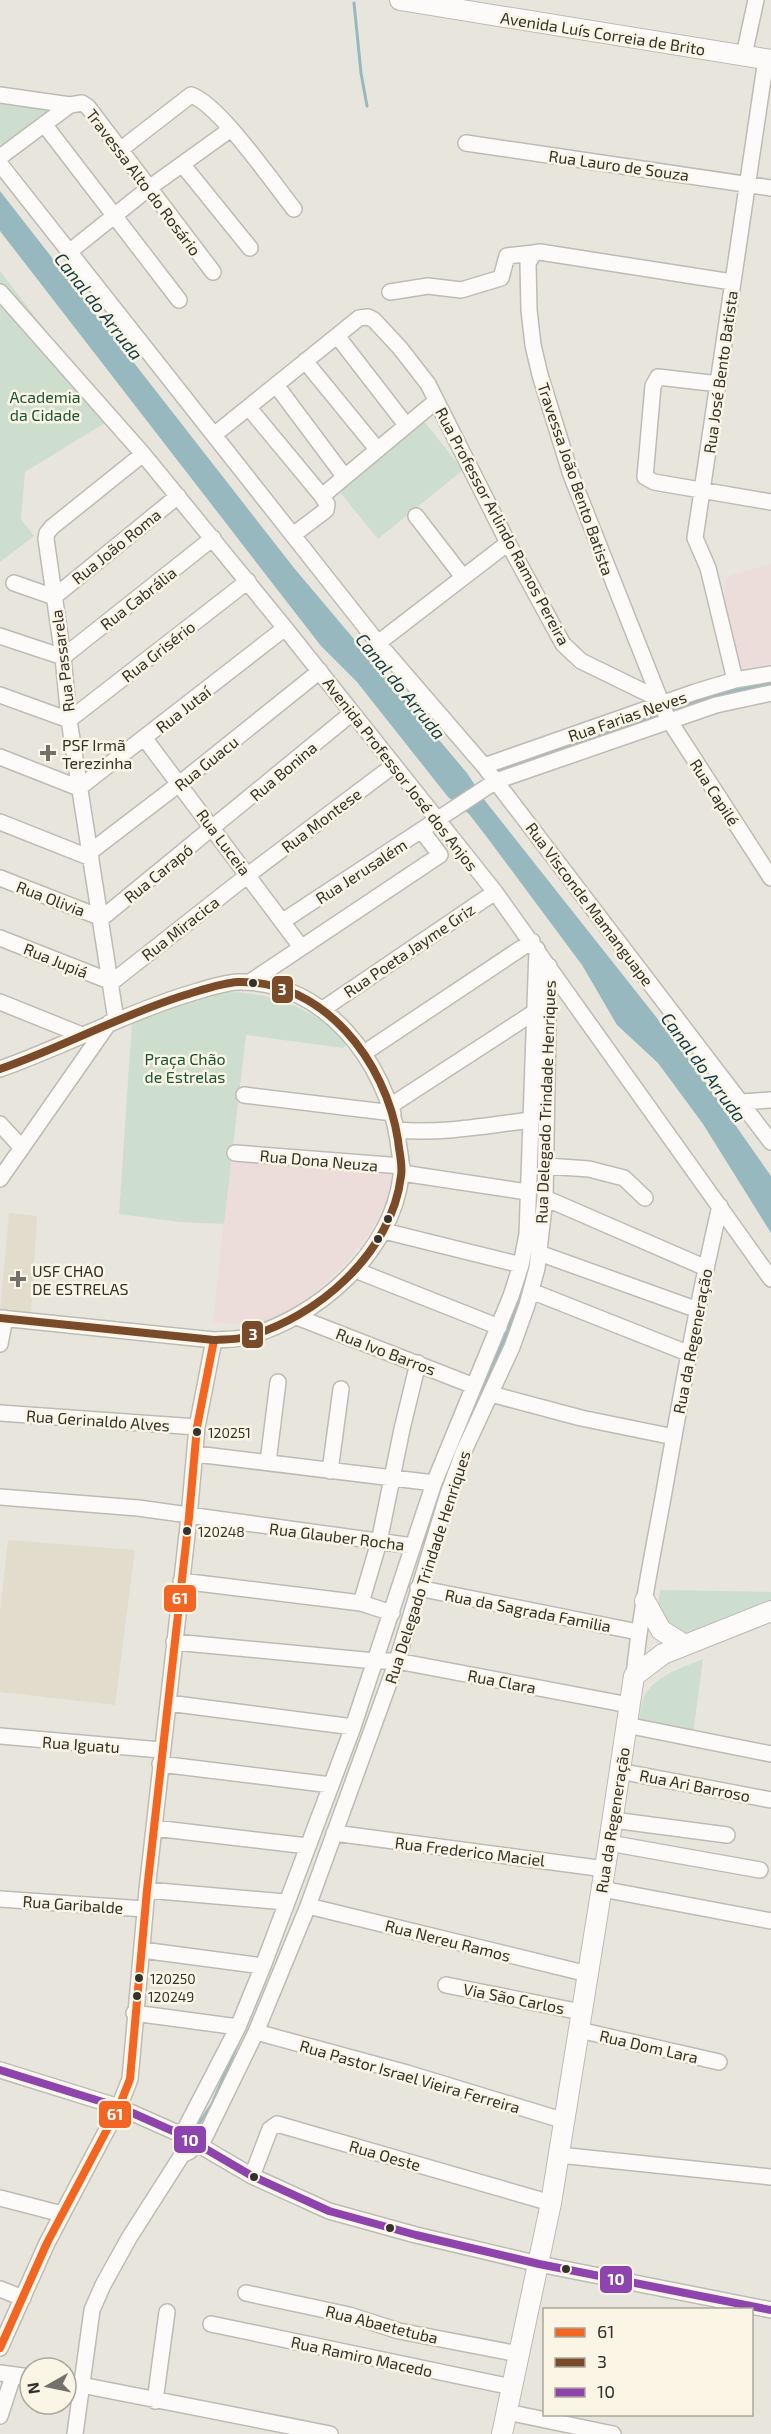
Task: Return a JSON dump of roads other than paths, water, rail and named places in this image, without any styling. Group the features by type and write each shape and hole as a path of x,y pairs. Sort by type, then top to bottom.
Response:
{"main road":[{"name":"Avenida Luís Correia de Brito","path":"400,0 769,59"},
{"path":"645,1601 661,1630 683,1644"},
{"path":"631,1692 652,1661 683,1644 771,1611"},
{"path":"631,1692 672,1664 771,1624"},
{"name":"Rua da Regeneração","path":"501,2434 551,2203 613,1820 631,1692"}],"street":[{"path":"744,55 756,0"},
{"name":"Rua José Bento Batista","path":"735,680 708,568 695,538 732,282 769,59"},
{"path":"0,95 70,105"},
{"path":"120,150 191,95 212,107 294,209"},
{"name":"Travessa Alto do Rosário","path":"70,105 82,102 88,106 213,272"},
{"path":"0,157 70,105"},
{"path":"44,124 179,300"},
{"path":"69,252 149,188 231,129"},
{"name":"Rua Lauro de Souza","path":"466,142 771,188"},
{"path":"0,164 378,643 484,766 492,785"},
{"path":"182,164 250,248"},
{"path":"390,292 429,286 466,289 501,278 507,256 537,253 732,282"},
{"name":"Travessa João Bento Batista","path":"537,253 528,264 529,310 540,375 571,475 664,710"},
{"name":"Avenida Professor José dos Anjos","path":"0,292 7,309 143,454 248,581 394,765 444,817 771,1279"},
{"name":"Rua Professor Arlindo Ramos Pereira","path":"338,337 359,318 368,317 374,320 413,364 428,384 508,543 570,652 581,661 664,710"},
{"path":"214,435 305,360 338,337 406,425"},
{"path":"305,360 377,449"},
{"path":"719,384 658,377 653,386 645,477 654,482 771,501"},
{"path":"276,385 344,476"},
{"path":"321,496 436,401"},
{"path":"249,408 327,504 326,510 293,536"},
{"name":"Rua Passarela","path":"112,1021 112,982 79,788 46,544 47,532 143,454"},
{"name":"Rua João Roma","path":"54,597 178,496"},
{"path":"416,516 463,577"},
{"name":"Rua Cabrália","path":"63,657 213,538"},
{"path":"378,643 508,543"},
{"name":"Rua Grisério","path":"69,720 248,581"},
{"path":"14,583 54,597"},
{"name":"Rua Jutaí","path":"79,788 285,628"},
{"path":"0,636 63,657"},
{"name":"Rua Guacu","path":"90,855 320,671"},
{"name":"Rua Farias Neves","path":"444,817 492,785 735,680 771,674"},
{"name":"Rua Farias Neves","path":"484,766 664,710 716,705 771,693"},
{"path":"0,695 69,720"},
{"name":"Rua Capilé","path":"664,710 771,878"},
{"name":"Rua Bonina","path":"214,828 352,713"},
{"name":"Rua Luceia","path":"145,739 301,946"},
{"path":"0,757 79,788"},
{"name":"Rua Montese","path":"248,875 394,765"},
{"name":"Rua Visconde Mamanguape","path":"492,785 771,1142"},
{"name":"Rua Jerusalém","path":"283,921 444,817"},
{"path":"0,822 90,855"},
{"name":"Rua Carapó","path":"102,918 214,828"},
{"path":"250,982 440,855 422,831"},
{"name":"Rua Miracica","path":"112,982 248,875"},
{"name":"Rua Olivia","path":"0,878 102,918"},
{"name":"Rua Poeta Jayme Griz","path":"323,1009 495,891"},
{"name":"Rua Jupiá","path":"0,938 112,982"},
{"path":"364,1053 534,945"},
{"name":"Rua Delegado Trindade Henriques","path":"201,2145 256,2032 308,1906 334,1833 385,1661 392,1613 413,1546 434,1483 499,1327 521,1265 526,1234 534,945"},
{"name":"Rua Delegado Trindade Henriques","path":"182,2135 238,2026 263,1966 285,1902 354,1727 418,1588 459,1463 512,1347 531,1291 539,1253 545,1198 549,966"},
{"path":"0,1344 2,1318 214,1340 243,1338 297,1317 355,1270 384,1231 399,1192 402,1170 391,1109 364,1053 342,1026 323,1009 283,990 250,982 234,982 199,991 112,1021 3,1066"},
{"path":"0,1002 82,1035"},
{"path":"244,1095 391,1109 533,1013"},
{"path":"0,1179 112,1021"},
{"path":"741,1102 771,1100"},
{"path":"396,1130 418,1132 460,1130 530,1120"},
{"path":"0,1124 22,1148"},
{"name":"Rua Dona Neuza","path":"235,1153 402,1170 527,1192"},
{"path":"546,1166 589,1168 624,1178 645,1198"},
{"path":"545,1198 706,1268"},
{"name":"Rua da Regeneração","path":"631,1692 638,1632 706,1268 720,1206"},
{"path":"384,1231 521,1265"},
{"path":"539,1253 698,1310"},
{"path":"355,1270 499,1327"},
{"path":"531,1291 690,1354"},
{"name":"Rua Ivo Barros","path":"297,1317 474,1386"},
{"path":"0,2348 62,2214 119,2107 130,2079 134,2013 161,1757 196,1454 196,1427 214,1340"},
{"path":"361,1604 379,1542 418,1363"},
{"path":"268,1462 278,1382"},
{"path":"330,1471 341,1389"},
{"path":"491,1394 581,1418 674,1437"},
{"name":"Rua Gerinaldo Alves","path":"0,1413 196,1427"},
{"path":"196,1454 434,1483"},
{"name":"Rua Glauber Rocha","path":"0,1497 138,1508 189,1517 413,1546"},
{"path":"181,1581 361,1604 392,1613"},
{"name":"Rua da Sagrada Familia","path":"418,1588 638,1632"},
{"name":"Rua Clara","path":"174,1642 385,1661 631,1692"},
{"path":"168,1703 354,1727"},
{"path":"626,1725 771,1754"},
{"name":"Rua Iguatu","path":"0,1736 161,1757 331,1785"},
{"name":"Rua Ari Barroso","path":"619,1771 771,1800"},
{"path":"613,1820 727,1835"},
{"path":"154,1828 307,1846"},
{"name":"Rua Frederico Maciel","path":"334,1833 605,1869"},
{"path":"609,1843 760,1870"},
{"path":"602,1889 771,1922"},
{"path":"147,1890 285,1902"},
{"name":"Rua Garibalde","path":"0,1899 146,1909"},
{"name":"Rua Nereu Ramos","path":"308,1906 588,1974"},
{"path":"142,1950 263,1966"},
{"name":"Via São Carlos","path":"446,1984 580,2021"},
{"path":"134,2013 238,2026"},
{"name":"Rua Dom Lara","path":"580,2021 719,2062"},
{"name":"Rua Pastor Israel Vieira Ferreira","path":"256,2032 407,2073 565,2121"},
{"path":"0,2070 119,2107 182,2135 252,2176 329,2211 416,2235 538,2264 771,2310"},
{"name":"Rua Oeste","path":"252,2176 270,2129 277,2124 551,2203"},
{"path":"182,2135 182,2155"},
{"path":"75,2434 93,2310 102,2285 182,2155 201,2145"},
{"path":"559,2155 771,2177"},
{"path":"0,2198 62,2214"},
{"path":"0,2289 23,2298"},
{"name":"Rua Abaetetuba","path":"246,2293 349,2315 399,2331 519,2354"},
{"path":"155,2401 167,2312"},
{"name":"Rua Ramiro Macedo","path":"211,2324 512,2387"},
{"path":"0,2416 7,2375"},
{"path":"78,2384 330,2434"},
{"path":"507,2412 613,2434"}],"water":[{"path":"0,191 294,568 467,773 486,802 687,1056 771,1176 771,1233 703,1124 658,1063 617,1025 582,965 486,836 469,814 448,797 357,682 321,646 0,231"}],"waterway":[{"path":"354,3 361,73 367,106"},
{"path":"501,768 743,686 771,682"},
{"path":"481,1388 517,1302 531,1257 538,1166"},
{"path":"192,2134 212,2104 239,2041"}],"place":[{"name":"PSF Irmã Terezinha","path":"48,753"},
{"name":"USF CHAO DE ESTRELAS","path":"18,1279"},
{"name":"120251","path":"197,1432"},
{"name":"120248","path":"187,1531"},
{"name":"120250","path":"139,1978"},
{"name":"120249","path":"137,1996"}],"water label":[{"name":"Canal do Arruda","path":"99,306"},
{"name":"Canal do Arruda","path":"401,686"},
{"name":"Canal do Arruda","path":"704,1067"}],"park label":[{"name":"Academia da Cidade","path":"45,405"},
{"name":"Praça Chão de Estrelas","path":"185,1067"}]}
